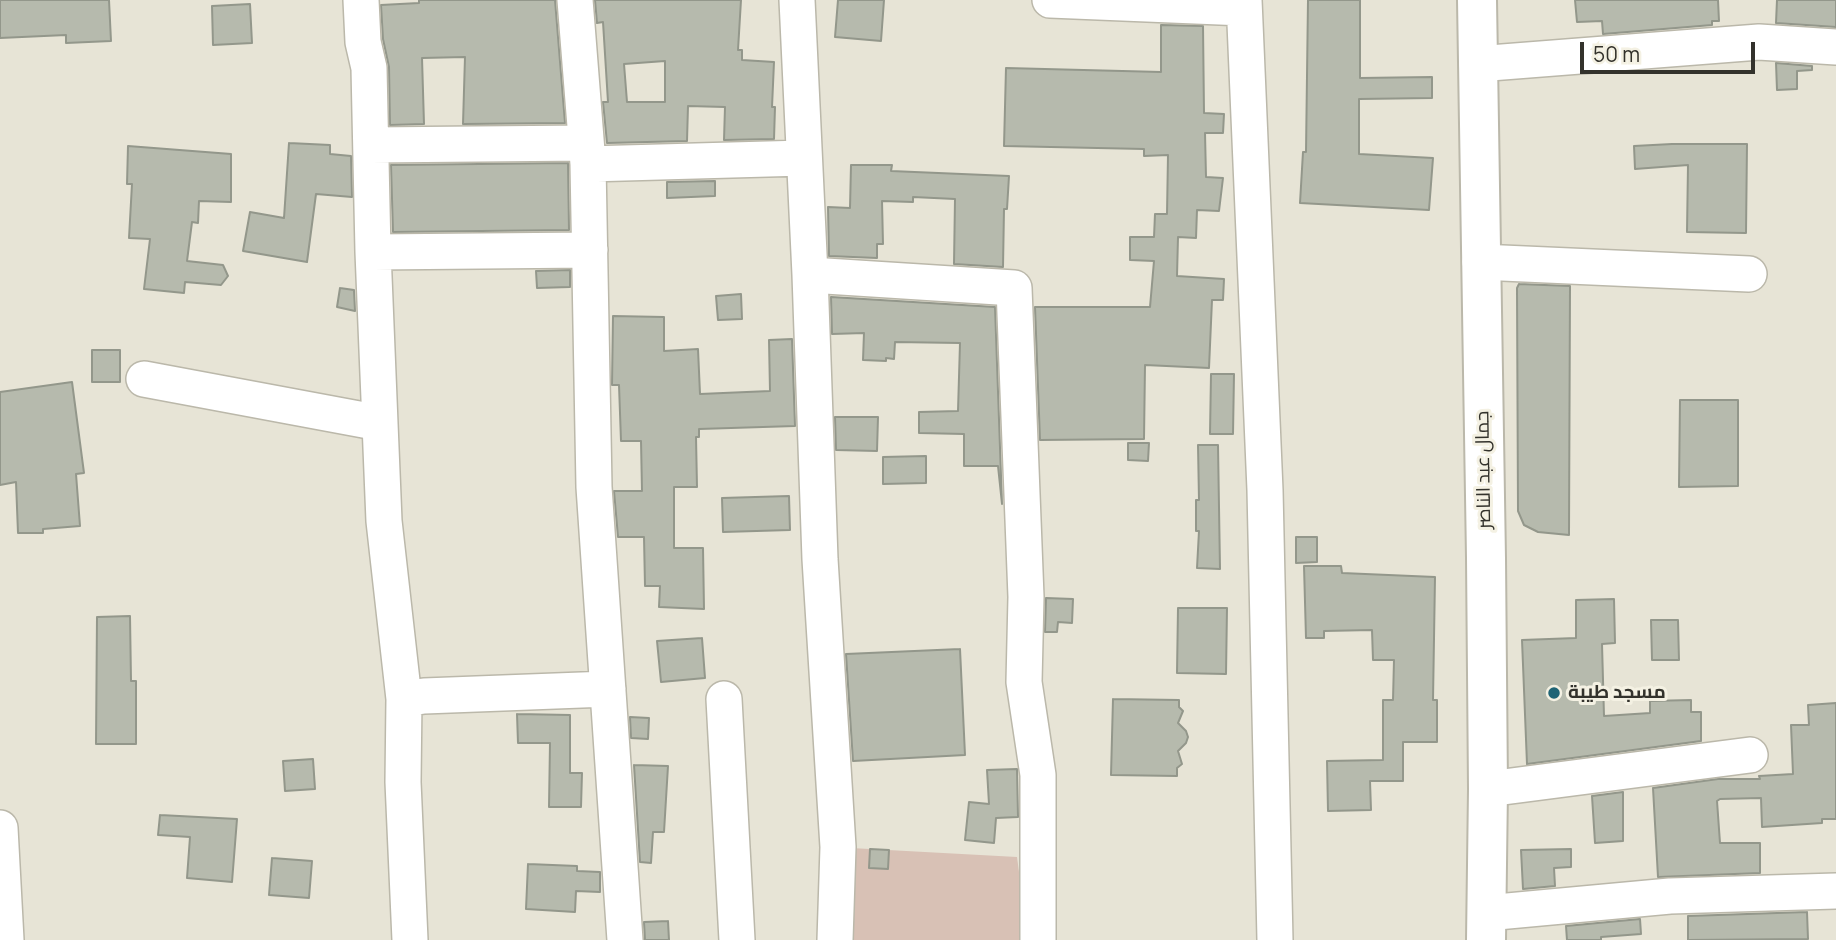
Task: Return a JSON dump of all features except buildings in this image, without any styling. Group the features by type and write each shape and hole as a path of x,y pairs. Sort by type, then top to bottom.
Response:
{"main road":[{"name":"جمال عبد الناصر","path":"1477,0 1488,789 1486,926"}],"street":[{"path":"361,0 363,42 369,68 384,521 404,699 403,782 410,940"},
{"path":"575,0 587,153 594,487 625,940"},
{"path":"797,0 820,559 838,847 835,940"},
{"path":"1050,0 1244,4 1265,490 1275,940"},
{"path":"1477,64 1759,42 1836,47"},
{"path":"371,145 804,158"},
{"path":"373,252 590,250"},
{"path":"1480,262 1749,274"},
{"path":"810,275 1014,288 1026,597 1024,682 1038,775 1038,940"},
{"path":"144,379 380,423"},
{"path":"404,699 608,689"},
{"path":"724,699 737,940"},
{"path":"1488,789 1750,755"},
{"path":"0,828 6,940"},
{"path":"1486,926 1670,896 1836,891"}],"shaded area":[{"path":"851,848 1017,857 1028,940 854,940"}],"place":[{"name":"مسجد طيبة","path":"1554,693"}]}
